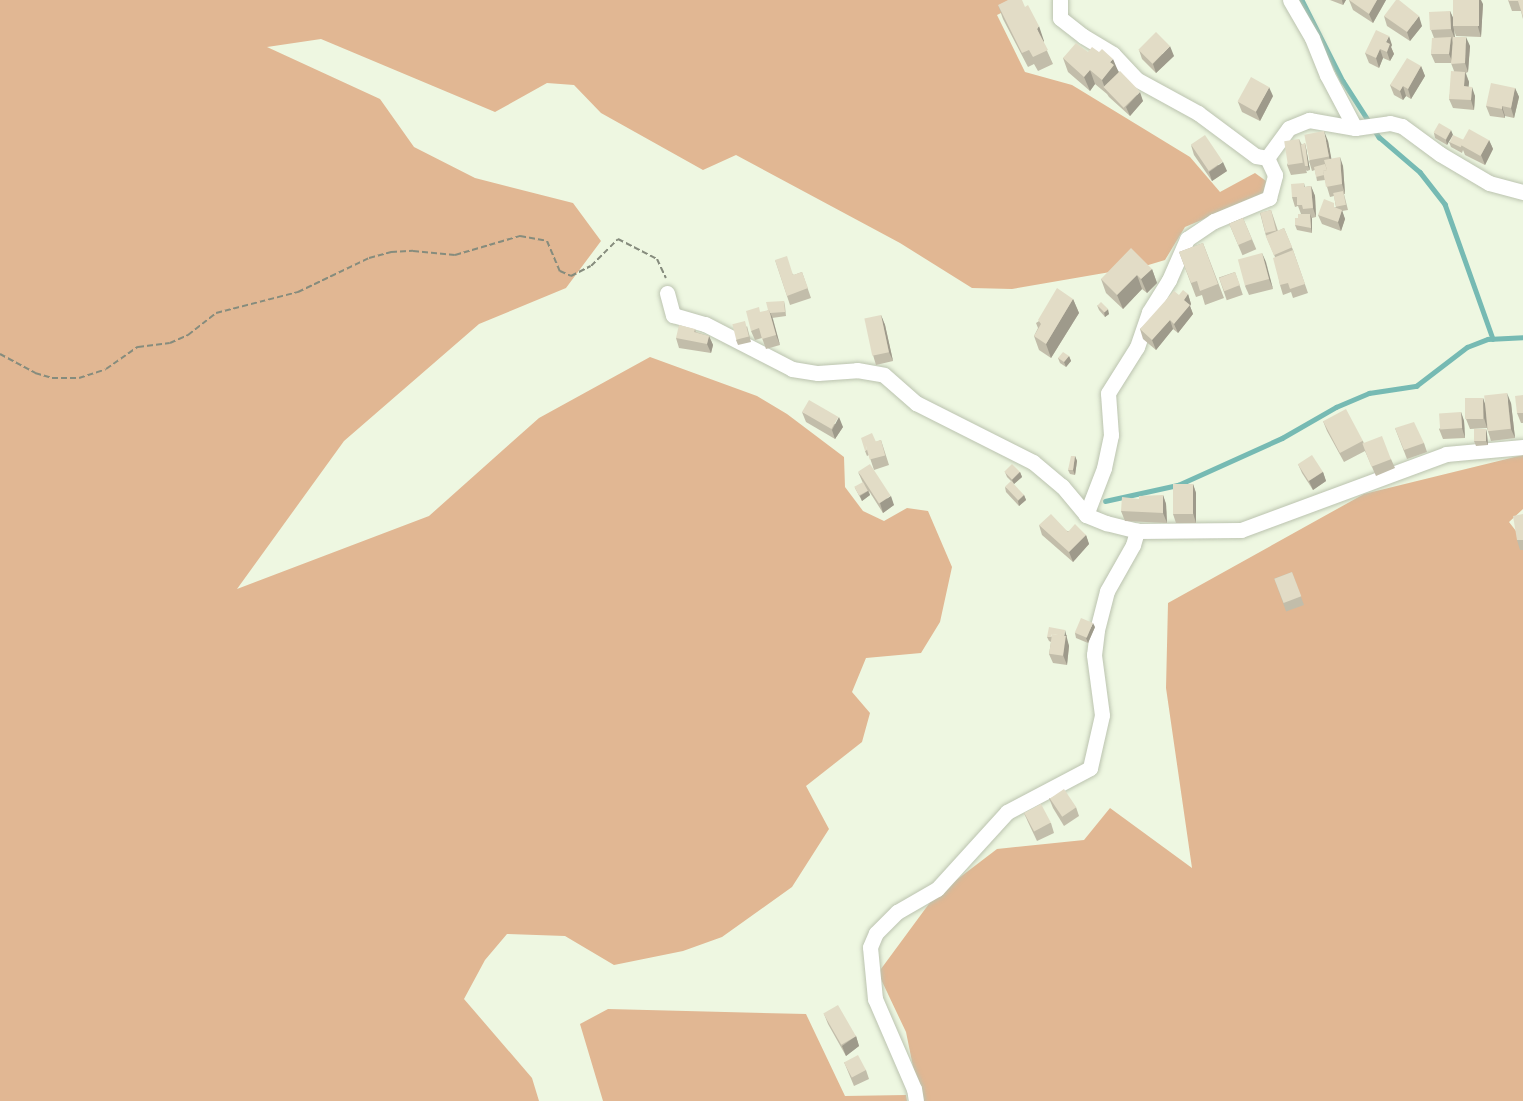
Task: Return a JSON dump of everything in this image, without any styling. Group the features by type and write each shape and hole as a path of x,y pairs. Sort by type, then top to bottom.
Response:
{"street":[{"path":"1060,0 1060,18 1083,36 1113,54 1136,79 1198,113 1256,156 1267,158"},
{"path":"1290,0 1312,38 1327,75 1366,126"},
{"path":"1267,158 1289,128 1309,120 1366,126 1402,126 1440,154 1489,183 1523,192"},
{"path":"1086,515 1104,468 1111,435 1108,393 1137,347 1149,312 1169,280 1187,239 1214,221 1269,198 1275,175 1267,158"},
{"path":"667,293 673,315 705,324 792,369 818,374 857,370 884,375 916,402 1034,462 1062,486 1086,515 1137,531 1241,531 1446,454 1523,447"},
{"path":"916,1101 914,1089 875,999 870,947 876,933 897,912 937,889 1007,812 1090,768 1102,715 1094,655 1097,630 1107,591 1137,531"}],"path":[{"path":"0,354 35,373 52,378 79,378 106,369 138,347 170,343 188,335 216,313 298,292 369,258 391,252 413,251 455,255 520,236 546,242 560,271 572,276 591,266 618,239 657,259 666,275 667,293"}],"shaded area":[{"path":"0,0 1018,0 1019,4 997,15 1025,72 1072,85 1190,157 1220,192 1255,173 1266,181 1263,194 1185,227 1165,260 1145,266 1012,289 972,288 900,243 736,155 703,170 601,113 574,85 547,83 495,112 321,39 267,47 380,99 414,147 475,178 573,203 601,241 566,288 479,324 344,441 237,589 429,516 539,418 650,357 757,396 787,414 844,457 845,487 863,511 884,521 907,508 928,511 952,567 940,622 921,653 866,658 852,692 870,713 862,742 806,786 829,829 792,887 722,937 683,951 614,965 565,936 507,934 485,960 464,999 532,1078 539,1101 0,1101"},
{"path":"1523,455 1523,509 1509,522 1523,540 1523,1101 920,1101 906,1032 878,973 934,897 997,849 1084,840 1110,808 1192,868 1166,688 1168,603 1364,494"},
{"path":"608,1009 806,1014 845,1096 906,1095 907,1101 603,1101 580,1024"}],"building":[{"path":"1008,0 1022,0 1025,7 1028,5 1048,50 1033,57 1029,50 1022,53 998,5"},
{"path":"1349,0 1377,0 1369,14"},
{"path":"1396,0 1419,16 1407,32 1384,16"},
{"path":"1453,0 1479,0 1479,26 1453,26"},
{"path":"1508,0 1523,0 1523,17 1518,1"},
{"path":"1450,11 1451,29 1430,30 1429,12"},
{"path":"1376,30 1389,36 1386,42 1390,44 1387,52 1380,49 1376,58 1365,53"},
{"path":"1156,32 1170,46 1152,64 1138,50"},
{"path":"1451,37 1449,54 1431,54 1432,38"},
{"path":"1453,37 1466,37 1465,63 1451,64"},
{"path":"1076,43 1088,52 1092,47 1099,52 1102,49 1113,59 1110,62 1114,65 1102,80 1090,70 1084,77 1063,58"},
{"path":"1407,58 1421,66 1408,89 1403,86 1400,91 1390,85"},
{"path":"1120,71 1140,92 1124,108 1103,87"},
{"path":"1451,71 1465,72 1464,86 1472,87 1471,100 1449,99"},
{"path":"1251,77 1269,87 1256,112 1237,101"},
{"path":"1491,83 1515,88 1511,108 1486,106"},
{"path":"1439,123 1451,130 1446,140 1434,133"},
{"path":"1469,129 1489,140 1480,156 1460,145"},
{"path":"1324,131 1329,157 1309,160 1304,135"},
{"path":"1205,135 1223,162 1209,171 1191,145"},
{"path":"1453,135 1464,140 1461,147 1450,142"},
{"path":"1299,139 1303,163 1288,165 1284,141"},
{"path":"1305,143 1308,166 1305,166 1301,145"},
{"path":"1340,157 1342,184 1326,187 1323,171 1327,170 1324,160"},
{"path":"1325,164 1327,170 1323,171 1324,175 1316,177 1314,167"},
{"path":"1304,183 1304,187 1311,186 1313,208 1303,209 1302,205 1297,205 1297,197 1292,197 1291,184"},
{"path":"1343,191 1346,205 1336,207 1333,193"},
{"path":"1324,199 1334,203 1334,207 1342,210 1338,222 1318,215"},
{"path":"1271,210 1276,230 1265,233 1260,213"},
{"path":"1298,214 1310,214 1311,228 1295,225 1295,218 1298,218"},
{"path":"1243,218 1252,239 1238,245 1229,224"},
{"path":"1284,228 1292,247 1274,255 1266,236"},
{"path":"1203,243 1218,284 1200,291 1197,281 1191,283 1179,252"},
{"path":"1131,248 1152,269 1141,279 1137,275 1117,295 1101,279"},
{"path":"1293,250 1305,284 1290,289 1288,283 1280,285 1273,258"},
{"path":"1262,253 1269,279 1245,286 1238,259"},
{"path":"787,256 793,275 802,272 808,288 787,296 775,260"},
{"path":"1235,272 1240,285 1224,291 1219,278"},
{"path":"1057,288 1073,299 1046,344 1034,336 1041,324 1038,320"},
{"path":"1183,290 1188,294 1184,300 1190,305 1174,324 1170,320 1152,340 1140,329 1174,291 1179,295"},
{"path":"784,301 785,312 770,313 766,302"},
{"path":"1101,302 1108,309 1105,313 1097,306"},
{"path":"759,307 760,312 769,310 776,335 762,339 759,328 751,331 746,311"},
{"path":"881,315 889,352 872,356 864,319"},
{"path":"745,321 749,337 736,340 732,324"},
{"path":"679,325 709,336 707,344 676,338"},
{"path":"1063,352 1069,356 1064,362 1058,358"},
{"path":"1507,393 1511,429 1488,431 1484,395"},
{"path":"1523,395 1523,413 1517,413 1515,396"},
{"path":"1465,398 1483,398 1483,419 1465,419"},
{"path":"809,400 838,417 831,429 802,412"},
{"path":"1346,409 1363,441 1340,453 1323,421"},
{"path":"1461,412 1462,428 1440,429 1439,414"},
{"path":"1414,422 1424,443 1404,450 1395,428"},
{"path":"1474,429 1486,429 1486,441 1474,441"},
{"path":"872,433 876,442 866,445 867,450 865,451 861,438"},
{"path":"1382,436 1391,459 1371,467 1362,444"},
{"path":"881,440 885,455 870,460 866,444"},
{"path":"1312,455 1323,472 1309,481 1298,464"},
{"path":"1071,456 1075,456 1073,470 1068,470"},
{"path":"870,464 891,496 879,503 858,472"},
{"path":"1012,464 1020,472 1012,480 1004,472"},
{"path":"1011,481 1024,495 1018,500 1005,486"},
{"path":"863,482 868,491 859,496 854,487"},
{"path":"1173,484 1193,484 1193,514 1173,514"},
{"path":"1163,495 1163,513 1121,511 1122,497 1139,499 1139,496"},
{"path":"1051,514 1068,532 1075,524 1086,535 1069,552 1039,525"},
{"path":"1523,514 1523,540 1517,540 1513,516"},
{"path":"1292,572 1301,596 1284,603 1274,579"},
{"path":"1081,618 1093,623 1087,638 1075,633"},
{"path":"1049,627 1065,630 1064,636 1052,634 1051,637 1047,637"},
{"path":"1052,634 1066,636 1063,656 1049,654"},
{"path":"1064,789 1076,807 1062,817 1050,799"},
{"path":"1041,804 1051,823 1034,831 1024,813"},
{"path":"838,1005 856,1036 841,1045 823,1014"},
{"path":"858,1055 866,1070 852,1078 844,1063"}],"waterway":[{"path":"1302,0 1343,81 1379,137 1420,172 1445,204 1493,339"},
{"path":"1105,501 1178,485 1282,438 1336,407 1369,393 1416,386 1467,347 1488,339 1523,337"}]}
